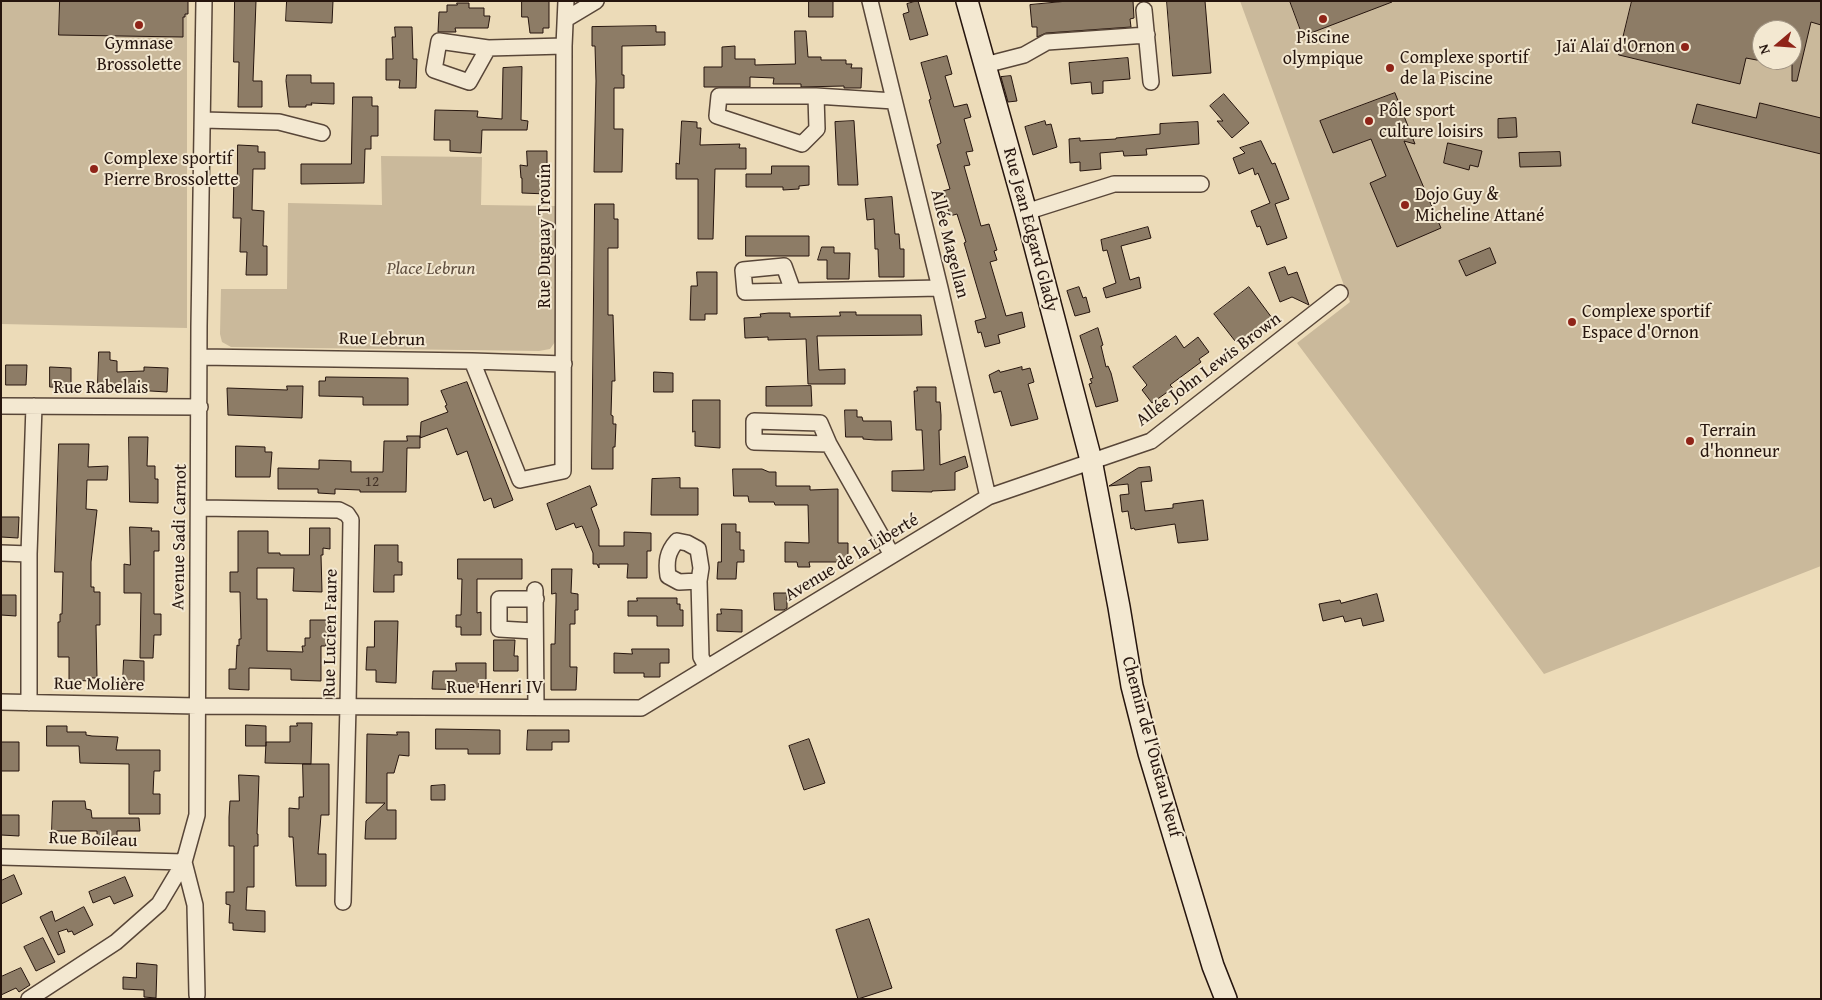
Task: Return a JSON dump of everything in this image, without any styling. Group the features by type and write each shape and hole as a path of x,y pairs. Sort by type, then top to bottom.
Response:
{"street":[{"name":"Avenue Sadi Carnot","path":"29,999 116,942 159,904 184,862 196,815 204,1"},
{"name":"Rue Duguay Trouin","path":"472,360 520,480 563,471 564,46 566,1"},
{"path":"566,19 596,1"},
{"name":"Allée Magellan","path":"870,1 940,288 988,497"},
{"name":"Rue Jean Edgard Glady","path":"967,1 1026,212 1091,460"},
{"path":"1144,10 1151,82"},
{"path":"985,65 1024,55 1048,42 1147,35"},
{"path":"488,48 564,46"},
{"path":"816,96 817,129 802,144 717,116 719,96 816,96 894,101"},
{"path":"203,120 279,122 322,133"},
{"path":"1026,212 1114,184 1201,184"},
{"path":"792,291 940,288"},
{"name":"Allée John Lewis Brown","path":"1091,460 1151,440 1340,293"},
{"name":"Rue Lebrun","path":"200,357 472,360 564,364"},
{"name":"Rue Rabelais","path":"1,406 200,407"},
{"path":"29,703 29,554 34,406"},
{"path":"829,444 892,555"},
{"name":"Avenue de la Liberté","path":"642,708 988,497 1091,460"},
{"name":"Chemin de l'Oustau Neuf","path":"1091,460 1134,695 1149,753 1193,901 1213,966 1226,999"},
{"name":"Rue Lucien Faure","path":"199,508 339,510 347,514 351,520 343,902"},
{"path":"1,553 29,554"},
{"path":"699,581 701,657 708,668"},
{"path":"534,631 499,629 499,599 536,594 534,631 536,707"},
{"name":"Rue Molière","path":"1,702 197,706 348,706"},
{"name":"Rue Henri IV","path":"348,706 642,708"},
{"name":"Rue Boileau","path":"1,856 184,862"},
{"path":"184,862 195,905 197,995"}],"green space":[{"name":"Complexe sportif Pierre Brossolette","path":"1,1 187,1 187,328 1,324"},
{"name":"Complexe sportif Espace d'Ornon","path":"1240,1 1821,1 1821,566 1544,674 1297,343 1350,302"},
{"name":"Place Lebrun","path":"381,156 482,157 481,205 556,206 555,342 550,349 539,351 231,347 222,342 220,334 221,289 287,289 288,203 382,205"}],"building":[{"name":"Gymnase Brossolette","path":"60,1 188,1 188,14 185,14 185,17 183,17 183,37 59,35"},
{"path":"235,1 256,1 253,81 262,81 262,107 238,107 239,62 234,62"},
{"path":"287,1 333,1 332,23 286,21"},
{"path":"522,1 549,1 549,28 543,28 543,33 530,33 528,17 522,17"},
{"path":"809,1 833,1 833,17 809,17"},
{"path":"918,1 928,35 910,40 903,14 909,12 907,4"},
{"path":"1068,1 1133,1 1134,18 1130,19 1131,27 1046,33 1037,37 1037,27 1032,27 1030,5"},
{"path":"1167,1 1205,1 1211,73 1173,76"},
{"name":"Piscine olympique","path":"1290,1 1391,1 1392,2 1303,36"},
{"path":"1632,1 1821,1 1821,25 1811,22 1802,60 1802,20 1752,20 1752,59 1746,58 1740,84 1619,55"},
{"path":"457,3 469,3 469,8 484,8 484,16 490,16 488,28 455,28 456,32 438,32 439,12 447,12 447,5 457,5"},
{"path":"656,26 656,32 665,32 665,45 622,46 624,88 614,88 614,129 623,129 622,172 594,172 596,81 595,46 592,46 592,27"},
{"path":"395,27 412,27 413,59 417,59 416,88 399,88 400,80 386,80 386,59 393,59 392,37 395,37"},
{"path":"795,31 806,31 808,57 821,57 821,60 846,60 846,64 852,64 851,68 862,68 861,88 844,88 844,86 801,87 801,84 773,84 774,78 750,77 750,87 704,87 704,67 722,67 722,47 735,46 735,59 755,59 755,65 795,64"},
{"path":"947,56 952,74 945,76 954,107 967,104 971,117 964,119 973,151 966,152 970,165 964,166 981,226 989,224 997,250 994,251 997,260 990,262 1006,316 1022,312 1025,327 998,335 1000,343 985,347 981,332 978,333 975,321 986,318 957,214 950,216 943,191 950,189 937,145 941,143 921,63"},
{"path":"1128,58 1130,79 1103,81 1103,93 1092,94 1091,82 1071,84 1069,63"},
{"path":"522,67 521,120 528,121 527,130 482,130 481,153 450,151 450,140 434,140 435,110 478,111 477,117 502,119 503,68"},
{"path":"1792,70 1800,70 1797,81 1792,81"},
{"path":"287,75 311,75 311,83 334,83 334,104 311,103 312,105 306,105 306,107 289,107"},
{"path":"1011,76 1017,101 1008,102 1001,77"},
{"path":"1395,93 1415,144 1404,141 1441,228 1397,247 1370,183 1386,176 1371,139 1333,153 1320,121"},
{"path":"1224,94 1249,123 1232,138 1217,121 1223,121 1210,106"},
{"path":"353,97 372,97 372,106 378,106 378,136 371,136 371,149 365,149 364,183 301,184 301,164 351,164"},
{"path":"1760,103 1821,118 1821,154 1692,123 1697,104 1756,118"},
{"path":"1516,118 1517,137 1498,138 1498,119"},
{"path":"682,121 697,122 697,128 701,128 700,145 740,144 739,148 746,148 746,169 715,169 713,239 698,239 698,179 676,179 676,163 679,164"},
{"path":"854,121 858,185 838,185 835,122"},
{"path":"1045,121 1046,125 1051,124 1057,147 1033,155 1025,127"},
{"path":"1198,122 1199,144 1146,149 1147,155 1124,156 1123,151 1100,153 1101,169 1080,171 1080,162 1070,163 1069,139 1080,138 1080,141 1160,134 1160,124"},
{"path":"1261,141 1272,164 1275,163 1289,199 1275,204 1287,238 1267,245 1260,226 1257,227 1251,211 1270,203 1258,173 1255,175 1253,168 1239,174 1233,158 1245,153 1240,148"},
{"path":"1448,143 1482,151 1478,167 1470,165 1469,170 1444,163"},
{"path":"238,145 258,146 258,152 265,152 265,169 253,169 252,210 264,211 263,246 267,246 267,275 246,275 247,252 240,252 241,218 233,218 234,175 237,175"},
{"path":"527,151 547,151 547,194 522,193 520,165 527,166"},
{"path":"1560,152 1561,166 1520,167 1519,153"},
{"path":"772,166 809,166 809,185 799,186 799,189 783,190 783,187 746,187 746,174 771,174"},
{"path":"892,197 895,234 899,234 900,249 904,249 904,277 879,277 878,249 875,249 874,219 867,220 865,199"},
{"path":"595,204 614,204 614,219 618,219 618,248 608,248 608,315 613,315 615,381 612,381 611,415 613,416 613,424 616,424 613,469 592,469"},
{"path":"1148,227 1151,238 1121,246 1130,280 1139,277 1141,288 1106,298 1103,288 1116,283 1107,250 1103,251 1101,240"},
{"path":"746,236 809,236 809,256 746,256"},
{"path":"822,247 834,247 834,253 850,253 849,279 827,279 827,260 818,260"},
{"path":"1490,248 1496,263 1466,276 1459,261"},
{"path":"1285,267 1288,275 1297,272 1309,305 1292,297 1280,302 1269,273"},
{"path":"697,272 717,272 717,314 705,314 705,320 690,320 691,286 697,286"},
{"path":"1079,287 1083,298 1086,297 1090,312 1075,316 1067,291"},
{"path":"1249,287 1272,318 1244,339 1241,336 1235,341 1214,314"},
{"path":"840,312 856,312 856,315 921,315 922,335 817,336 819,370 845,369 845,384 808,384 806,339 768,340 768,337 745,338 744,318 761,317 760,314 769,313 790,313 790,317 840,316"},
{"path":"1098,328 1106,367 1108,366 1111,373 1118,401 1096,407 1089,384 1092,383 1090,379 1093,378 1080,336"},
{"path":"1176,336 1184,348 1198,337 1209,352 1199,359 1201,362 1170,385 1173,388 1152,403 1142,390 1147,385 1133,367"},
{"path":"99,352 110,352 110,360 117,361 117,372 144,371 144,367 168,368 167,392 134,390 135,385 98,384"},
{"path":"6,365 27,365 26,385 6,385"},
{"path":"50,367 71,368 71,388 50,387"},
{"path":"1022,367 1022,370 1030,368 1034,382 1028,384 1038,419 1011,426 1001,391 994,393 989,375 999,370 1000,372"},
{"path":"654,372 673,373 673,392 654,392"},
{"path":"326,377 408,378 408,405 363,405 363,397 319,396 319,381 325,381"},
{"path":"467,382 513,500 494,508 491,498 484,501 467,451 457,455 447,428 420,438 421,422 448,412 441,391"},
{"path":"287,386 303,386 302,418 228,415 227,388 287,390"},
{"path":"811,386 812,406 766,406 766,387"},
{"path":"917,387 936,387 936,402 940,402 941,415 941,430 939,430 940,465 965,456 968,467 955,472 955,490 932,492 892,491 892,471 924,470 922,430 916,430 914,391 917,391"},
{"path":"693,400 720,400 720,448 695,446"},
{"path":"845,410 857,410 857,417 862,417 863,421 891,421 892,440 846,437"},
{"path":"407,436 420,436 420,448 407,448 406,492 360,492 360,490 335,489 335,494 318,493 318,489 278,489 278,468 319,469 319,460 351,461 351,472 383,472 384,441 407,441"},
{"path":"129,437 148,437 147,466 155,466 155,479 158,479 158,503 130,502"},
{"path":"59,444 89,444 88,467 108,466 107,480 87,480 86,509 97,510 91,562 91,587 94,587 94,592 100,592 100,625 96,625 97,678 89,678 89,681 69,680 69,657 58,657 58,622 60,622 60,614 62,614 63,572 55,572"},
{"path":"236,446 265,447 265,452 272,452 270,477 236,477"},
{"path":"1150,467 1152,481 1141,482 1145,511 1173,508 1173,504 1203,500 1208,540 1178,543 1175,524 1131,529 1128,511 1122,512 1120,495 1129,494 1128,484 1109,486 1138,468"},
{"path":"733,469 762,469 776,472 776,486 810,486 810,490 838,489 838,543 848,543 848,562 809,562 810,567 798,567 797,562 785,562 785,542 809,543 808,505 775,505 774,502 749,502 748,496 734,496"},
{"path":"680,478 680,488 698,488 698,515 651,515 652,479"},
{"path":"590,486 597,505 591,508 599,530 599,546 624,546 624,532 651,533 651,551 647,551 647,578 627,578 628,564 599,564 599,568 597,564 593,564 593,553 582,526 576,528 574,523 556,530 547,504"},
{"path":"1,517 19,517 18,538 1,537"},
{"path":"722,524 736,524 736,532 740,532 740,550 744,550 744,562 737,562 736,579 717,579 718,562 721,562"},
{"path":"130,527 152,528 151,531 159,531 159,551 154,551 154,614 161,614 161,635 154,635 153,658 140,658 141,593 124,593 124,564 130,565"},
{"path":"310,528 330,528 330,549 323,548 323,555 321,555 322,592 293,591 294,568 257,568 257,599 267,599 267,651 303,652 302,646 305,646 305,638 310,638 310,620 330,620 330,641 326,641 326,646 321,646 321,681 291,680 291,669 249,668 249,690 229,689 229,669 236,669 237,645 239,646 239,639 241,639 240,592 230,592 230,572 238,572 238,531 268,531 268,553 309,555"},
{"path":"375,545 398,545 398,562 402,562 402,575 394,575 394,592 374,592"},
{"path":"458,559 522,559 522,579 477,579 477,613 481,612 481,635 461,635 461,627 456,627 456,615 461,615 462,579 458,579"},
{"path":"552,569 572,569 571,593 578,594 578,610 575,610 575,624 570,624 570,667 577,667 576,690 551,690 551,644 555,644 556,601 556,593 552,594"},
{"path":"774,593 787,593 787,608 775,610"},
{"path":"1377,594 1384,621 1363,626 1361,618 1345,622 1343,616 1323,621 1319,604 1340,600 1341,603"},
{"path":"1,595 16,595 16,616 1,615"},
{"path":"637,598 677,598 680,610 683,610 683,626 657,626 657,616 628,616 628,601 637,601"},
{"path":"721,609 742,610 742,632 717,631 717,614 721,614"},
{"path":"375,621 398,621 396,683 376,682 376,670 366,670 367,647 374,647"},
{"path":"494,640 515,640 514,656 518,656 518,671 494,671"},
{"path":"632,649 669,649 669,663 660,663 660,677 644,677 644,673 614,673 614,653 632,654"},
{"path":"124,660 144,661 144,682 123,682"},
{"path":"456,663 486,663 486,680 479,680 479,687 473,687 473,690 432,689 433,671 456,671"},
{"path":"297,723 312,723 311,764 265,763 266,742 290,742 290,726 297,726"},
{"path":"246,725 266,726 266,746 246,746"},
{"path":"47,726 67,726 67,732 86,732 86,735 92,736 118,737 116,750 160,750 160,771 154,771 153,794 160,794 160,814 129,814 129,764 80,763 79,746 47,746"},
{"path":"436,729 500,730 500,754 468,754 468,749 436,749"},
{"path":"528,730 569,730 569,742 552,742 552,750 527,750"},
{"path":"397,732 409,732 409,756 399,755 394,773 387,773 387,810 396,810 396,839 365,839 366,821 385,803 366,803 367,734 397,735"},
{"path":"809,739 825,783 804,790 789,746"},
{"path":"1,742 19,742 19,771 1,771"},
{"path":"303,764 329,764 329,815 321,815 318,854 326,854 326,886 296,886 293,837 289,837 289,808 299,809 299,797 303,797"},
{"path":"239,775 259,776 258,846 254,846 254,887 247,887 246,910 265,911 265,932 233,930 233,923 229,923 230,905 226,904 226,892 234,892 234,846 229,846 230,801 239,801"},
{"path":"445,785 445,800 431,800 431,786"},
{"path":"53,801 85,801 86,809 91,810 92,818 139,818 140,831 117,831 117,838 97,838 97,831 52,831"},
{"path":"1,815 19,815 19,836 1,835"},
{"path":"14,875 22,894 1,904 1,881"},
{"path":"125,877 133,896 114,904 110,896 93,903 89,892"},
{"path":"84,907 93,925 74,935 72,931 68,932 67,929 58,932 65,952 58,955 40,917 52,911 55,921"},
{"path":"869,919 892,988 858,999 836,930"},
{"path":"43,938 55,962 36,971 24,947"},
{"path":"137,963 157,965 156,998 144,997 144,990 123,989 123,977 136,978"},
{"path":"21,968 30,985 19,992 16,988 1,995 1,977"}],"place":[{"name":"Piscine olympique","path":"1323,19"},
{"name":"Gymnase Brossolette","path":"139,25"},
{"name":"Jaï Alaï d'Ornon","path":"1685,47"},
{"name":"Complexe sportif de la Piscine","path":"1390,68"},
{"name":"Pôle sport culture loisirs","path":"1369,121"},
{"name":"Complexe sportif Pierre Brossolette","path":"94,169"},
{"name":"Dojo Guy & Micheline Attané","path":"1405,205"},
{"name":"Complexe sportif Espace d'Ornon","path":"1572,322"},
{"name":"Terrain d'honneur","path":"1690,441"}]}
